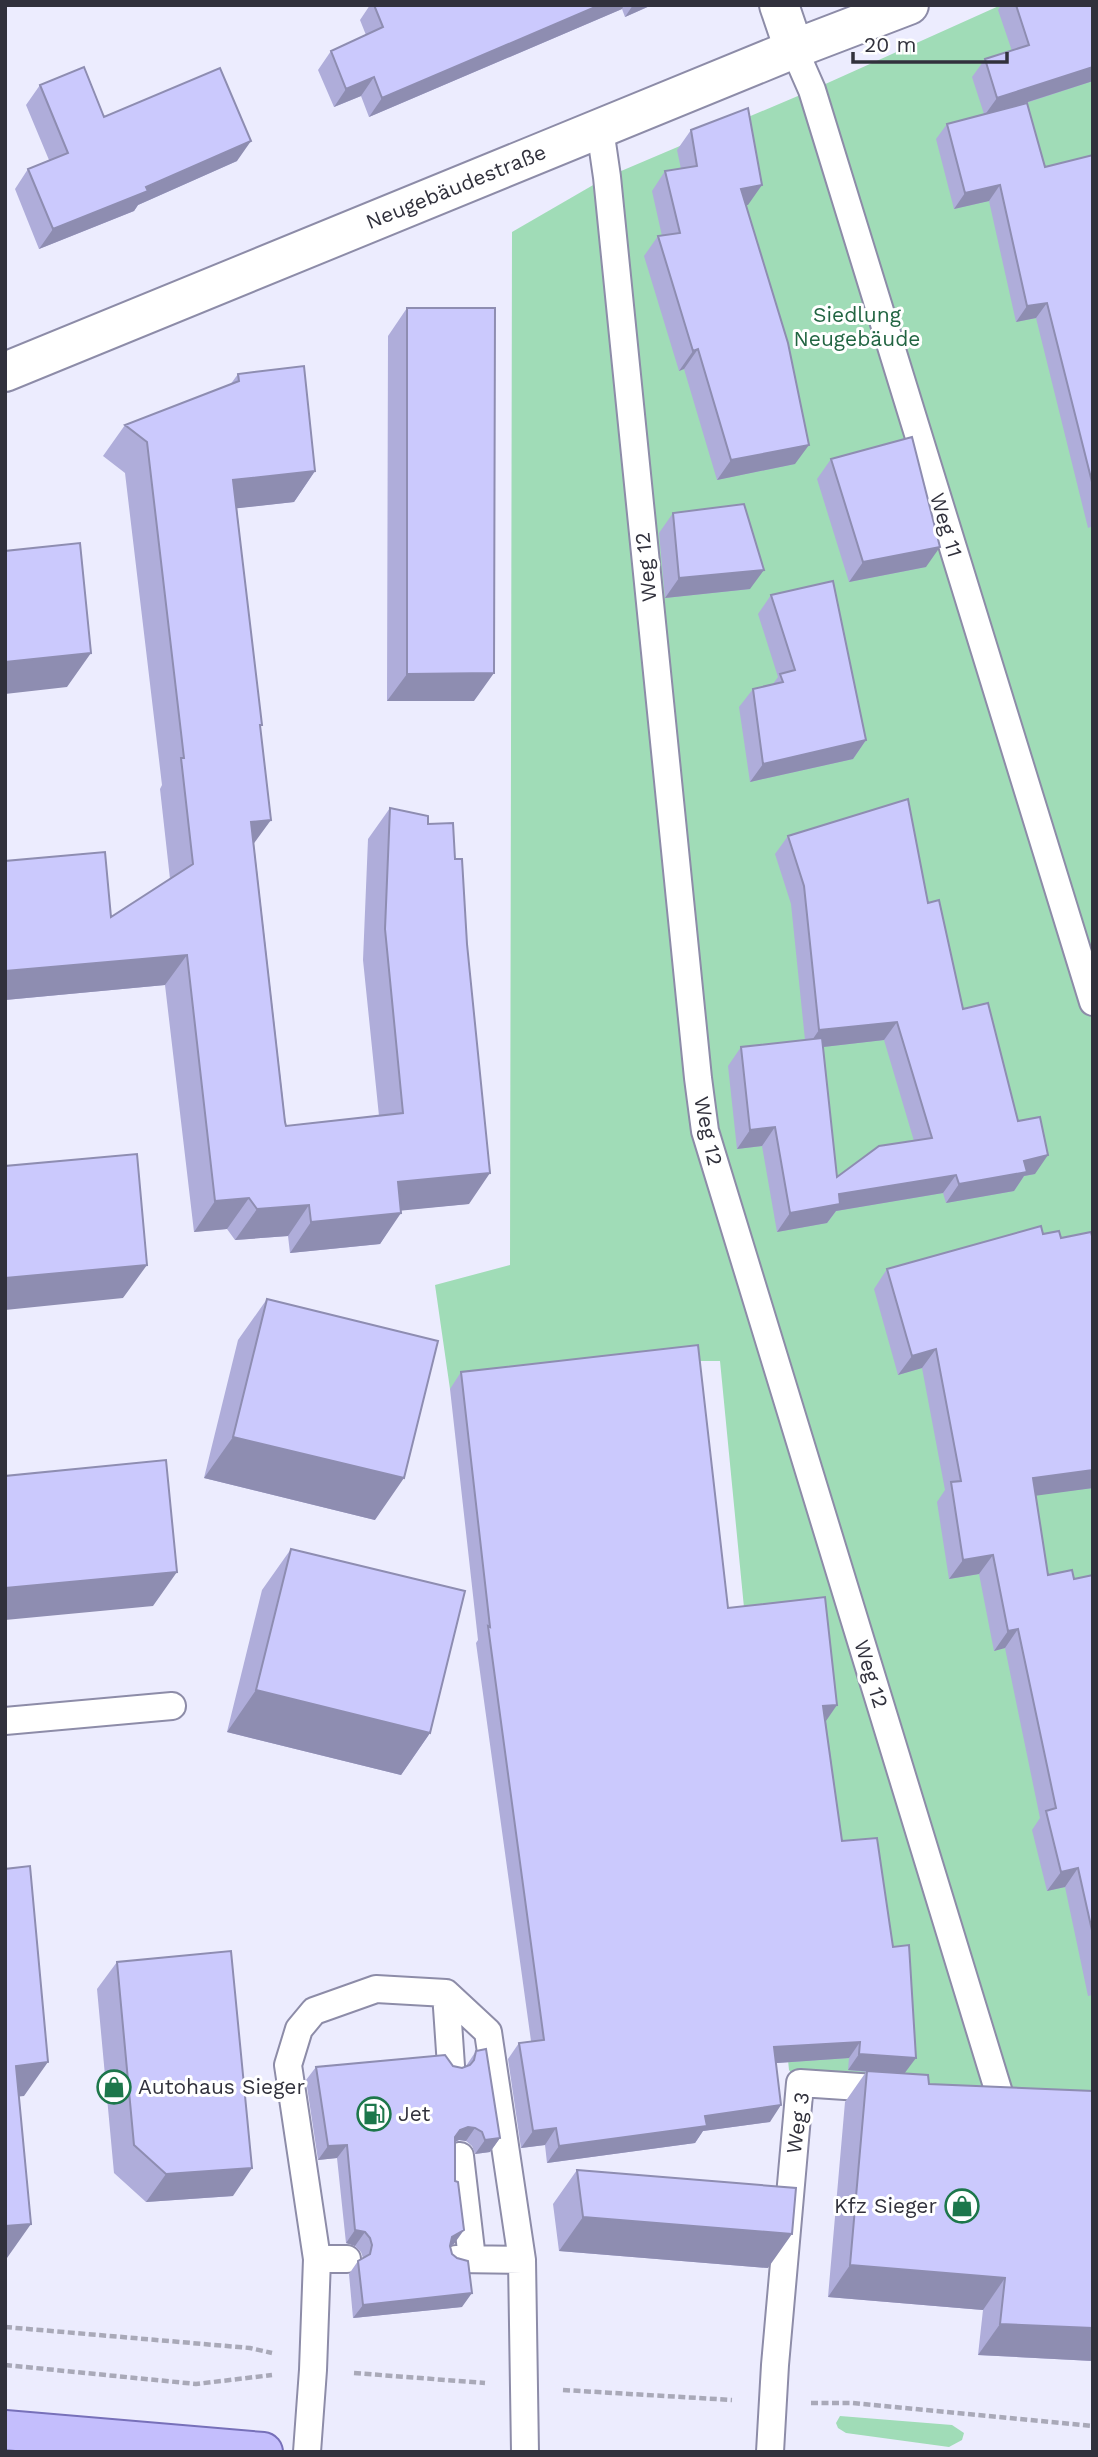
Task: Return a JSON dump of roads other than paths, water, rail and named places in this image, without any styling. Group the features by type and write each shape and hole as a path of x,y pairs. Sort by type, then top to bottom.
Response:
{"main road":[{"path":"5,2430 263,2452"}],"street":[{"path":"779,5 794,49"},
{"name":"Neugebäudestraße","path":"5,372 794,49 909,5"}],"lane":[{"name":"Weg 11","path":"794,49 816,103 1093,1002"},
{"name":"Weg 12","path":"600,129 705,1131 1000,2096"},
{"path":"5,1721 172,1706"},
{"path":"307,2452 317,2259 288,2065 299,2029 314,2011 376,1989 446,1993 488,2032 522,2260 525,2452"},
{"path":"446,1993 451,2067"},
{"name":"Weg 3","path":"770,2452 800,2083 916,2091"},
{"path":"972,2094 1026,2098"},
{"path":"460,2155 464,2259 522,2260"},
{"path":"317,2259 347,2259"}],"place":[{"name":"Autohaus Sieger","path":"114,2087"},
{"name":"Jet","path":"374,2114"},
{"name":"Kfz Sieger","path":"962,2206"}],"park label":[{"name":"Siedlung Neugebäude","path":"857,327"}]}
